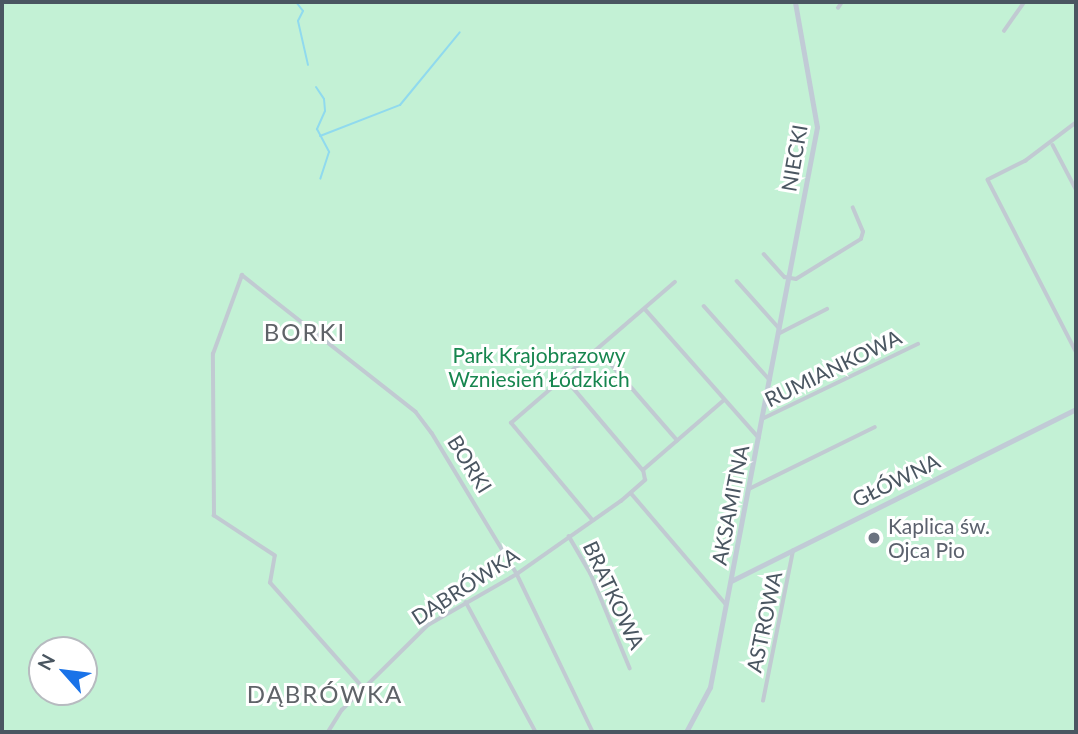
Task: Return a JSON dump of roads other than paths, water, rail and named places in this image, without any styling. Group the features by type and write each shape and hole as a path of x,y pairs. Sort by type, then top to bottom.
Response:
{"street":[{"name":"NIECKI","path":"788,279 818,122 795,2"},
{"path":"838,8 842,2"},
{"path":"1004,31 1024,2"},
{"path":"1076,123 1052,144 988,180 1076,351"},
{"path":"1052,144 1076,189"},
{"path":"764,254 788,279 821,266 861,239 863,232 853,208"},
{"name":"BORKI","path":"363,688 270,583 275,556 214,516 213,354 242,275 416,412 450,458 517,574 593,732"},
{"name":"AKSAMITNA","path":"686,732 709,690 788,279"},
{"path":"737,281 779,331 827,309"},
{"path":"592,520 511,424 675,282"},
{"path":"704,306 770,380"},
{"path":"645,309 759,438"},
{"name":"RUMIANKOWA","path":"762,419 918,344"},
{"path":"598,349 677,440"},
{"path":"564,377 643,470 645,480 631,493 726,605"},
{"path":"643,470 724,400"},
{"name":"GŁÓWNA","path":"731,581 1076,409"},
{"path":"749,489 875,427"},
{"name":"DĄBRÓWKA","path":"328,732 363,688 428,625 517,574 631,493"},
{"name":"BRATKOWA","path":"569,536 592,574 630,668"},
{"name":"ASTROWA","path":"763,701 793,549"},
{"path":"467,602 536,732"}],"waterway":[{"path":"296,2 303,11 298,21 308,65"},
{"path":"320,136 400,105 460,32"},
{"path":"316,87 324,99 325,111 317,129 329,152 320,179"}],"place":[{"name":"Kaplica św. Ojca Pio","path":"874,538"}],"district":[{"name":"BORKI","path":"305,332"},
{"name":"DĄBRÓWKA","path":"325,694"}],"park label":[{"name":"Park Krajobrazowy Wzniesień Łódzkich","path":"539,367"}]}
